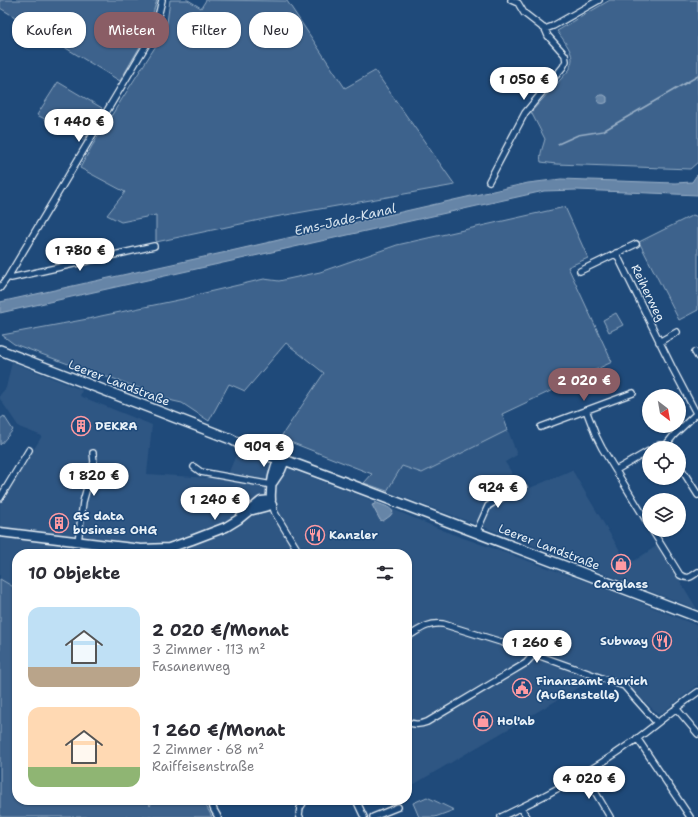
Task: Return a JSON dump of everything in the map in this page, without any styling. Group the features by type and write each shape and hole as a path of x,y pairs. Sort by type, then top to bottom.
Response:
{"main road":[{"name":"Leerer Landstraße","path":"0,350 698,617"}],"street":[{"path":"0,288 148,42 160,11 162,0"},
{"path":"511,0 518,3 524,13 545,28 553,26 599,0"},
{"path":"489,181 525,113 563,67 566,61 565,55 548,36 545,28"},
{"path":"580,271 636,244"},
{"path":"8,277 11,278 154,246"},
{"name":"Reiherweg","path":"616,253 659,342 697,412"},
{"name":"Reiherweg","path":"659,342 677,332"},
{"path":"541,427 633,393"},
{"path":"586,410 596,436 642,513"},
{"path":"670,441 674,435 697,412"},
{"path":"0,498 29,450"},
{"path":"78,542 83,502 94,462 93,454"},
{"path":"616,470 642,455"},
{"path":"282,459 273,472 270,491 271,502 297,549"},
{"path":"194,467 201,472 272,484"},
{"path":"686,476 698,495"},
{"path":"476,533 488,506 514,490 524,488"},
{"path":"0,532 141,549 169,548 226,527 250,511 271,502"},
{"path":"656,537 680,575 685,578 689,578 698,572"},
{"path":"412,635 428,626 443,624 501,642 624,686 657,723"},
{"path":"412,723 423,724 428,722 526,663 534,654"},
{"path":"501,817 552,792 584,773 637,738 698,692"},
{"path":"676,708 698,734"},
{"path":"637,738 690,817"},
{"path":"584,773 610,817"},
{"path":"212,805 218,817"},
{"path":"300,817 300,808 302,805"},
{"path":"358,805 364,817"},
{"path":"373,817 398,807"},
{"path":"521,808 527,817"}],"shaded area":[{"path":"0,0 157,0 153,12 94,12 94,48 139,48 120,81 66,48 86,48 86,12 12,12 12,15 0,8"},
{"path":"170,0 188,0 201,8 206,0 287,1 294,12 249,12 249,48 303,48 303,25 345,88 375,71 455,185 269,218 156,242 156,215 121,222 107,215 125,192 80,168 92,146 155,48 169,48 168,12"},
{"path":"610,0 698,0 698,162 690,169 556,164 541,162 541,154 545,139 531,112 570,69 572,60 569,48 557,31"},
{"path":"58,82 102,108 84,141 37,115"},
{"path":"600,95 607,97 607,102 603,104 598,102 597,97"},
{"path":"698,175 698,195 577,190 544,191 0,313 0,302 528,183 561,179 675,183 692,182"},
{"path":"565,207 588,258 568,267 612,362 502,414 508,430 422,473 402,466 387,491 364,483 372,474 280,438 324,373 286,343 245,391 229,384 209,421 182,403 112,378 101,376 14,344 2,335 188,298 264,279 279,281 320,272 397,245"},
{"path":"693,215 698,217 698,310 679,320 639,242"},
{"path":"616,313 623,325 609,332 603,320"},
{"path":"12,362 82,390 80,396 152,425 147,474 226,479 238,450 354,493 452,534 607,589 698,626 698,685 659,715 626,684 600,675 412,785 412,549 12,549 12,586 0,579 0,504 42,436 19,427 0,399 0,395 6,388"},
{"path":"4,416 13,430 0,445 0,419"},
{"path":"508,430 517,455 505,462 523,491 572,470 622,554 634,561 658,545 697,609 387,491 402,466 422,473"},
{"path":"375,502 388,507 393,512 383,521 380,520 372,505 375,504"},
{"path":"0,579 12,586 12,805 206,805 212,817 0,817"},
{"path":"427,797 454,810 435,817 419,817 413,803"}],"waterway":[{"path":"558,144 578,135 603,131 698,76"}],"place":[{"name":"DEKRA","path":"81,426"},
{"name":"GS data business OHG","path":"59,523"},
{"name":"Kanzler","path":"315,535"},
{"name":"Carglass","path":"621,564"},
{"name":"Subway","path":"662,641"},
{"name":"Finanzamt Aurich (Außenstelle)","path":"522,688"},
{"name":"Hol'ab","path":"483,721"}],"water label":[{"name":"Ems-Jade-Kanal","path":"345,219"}]}
